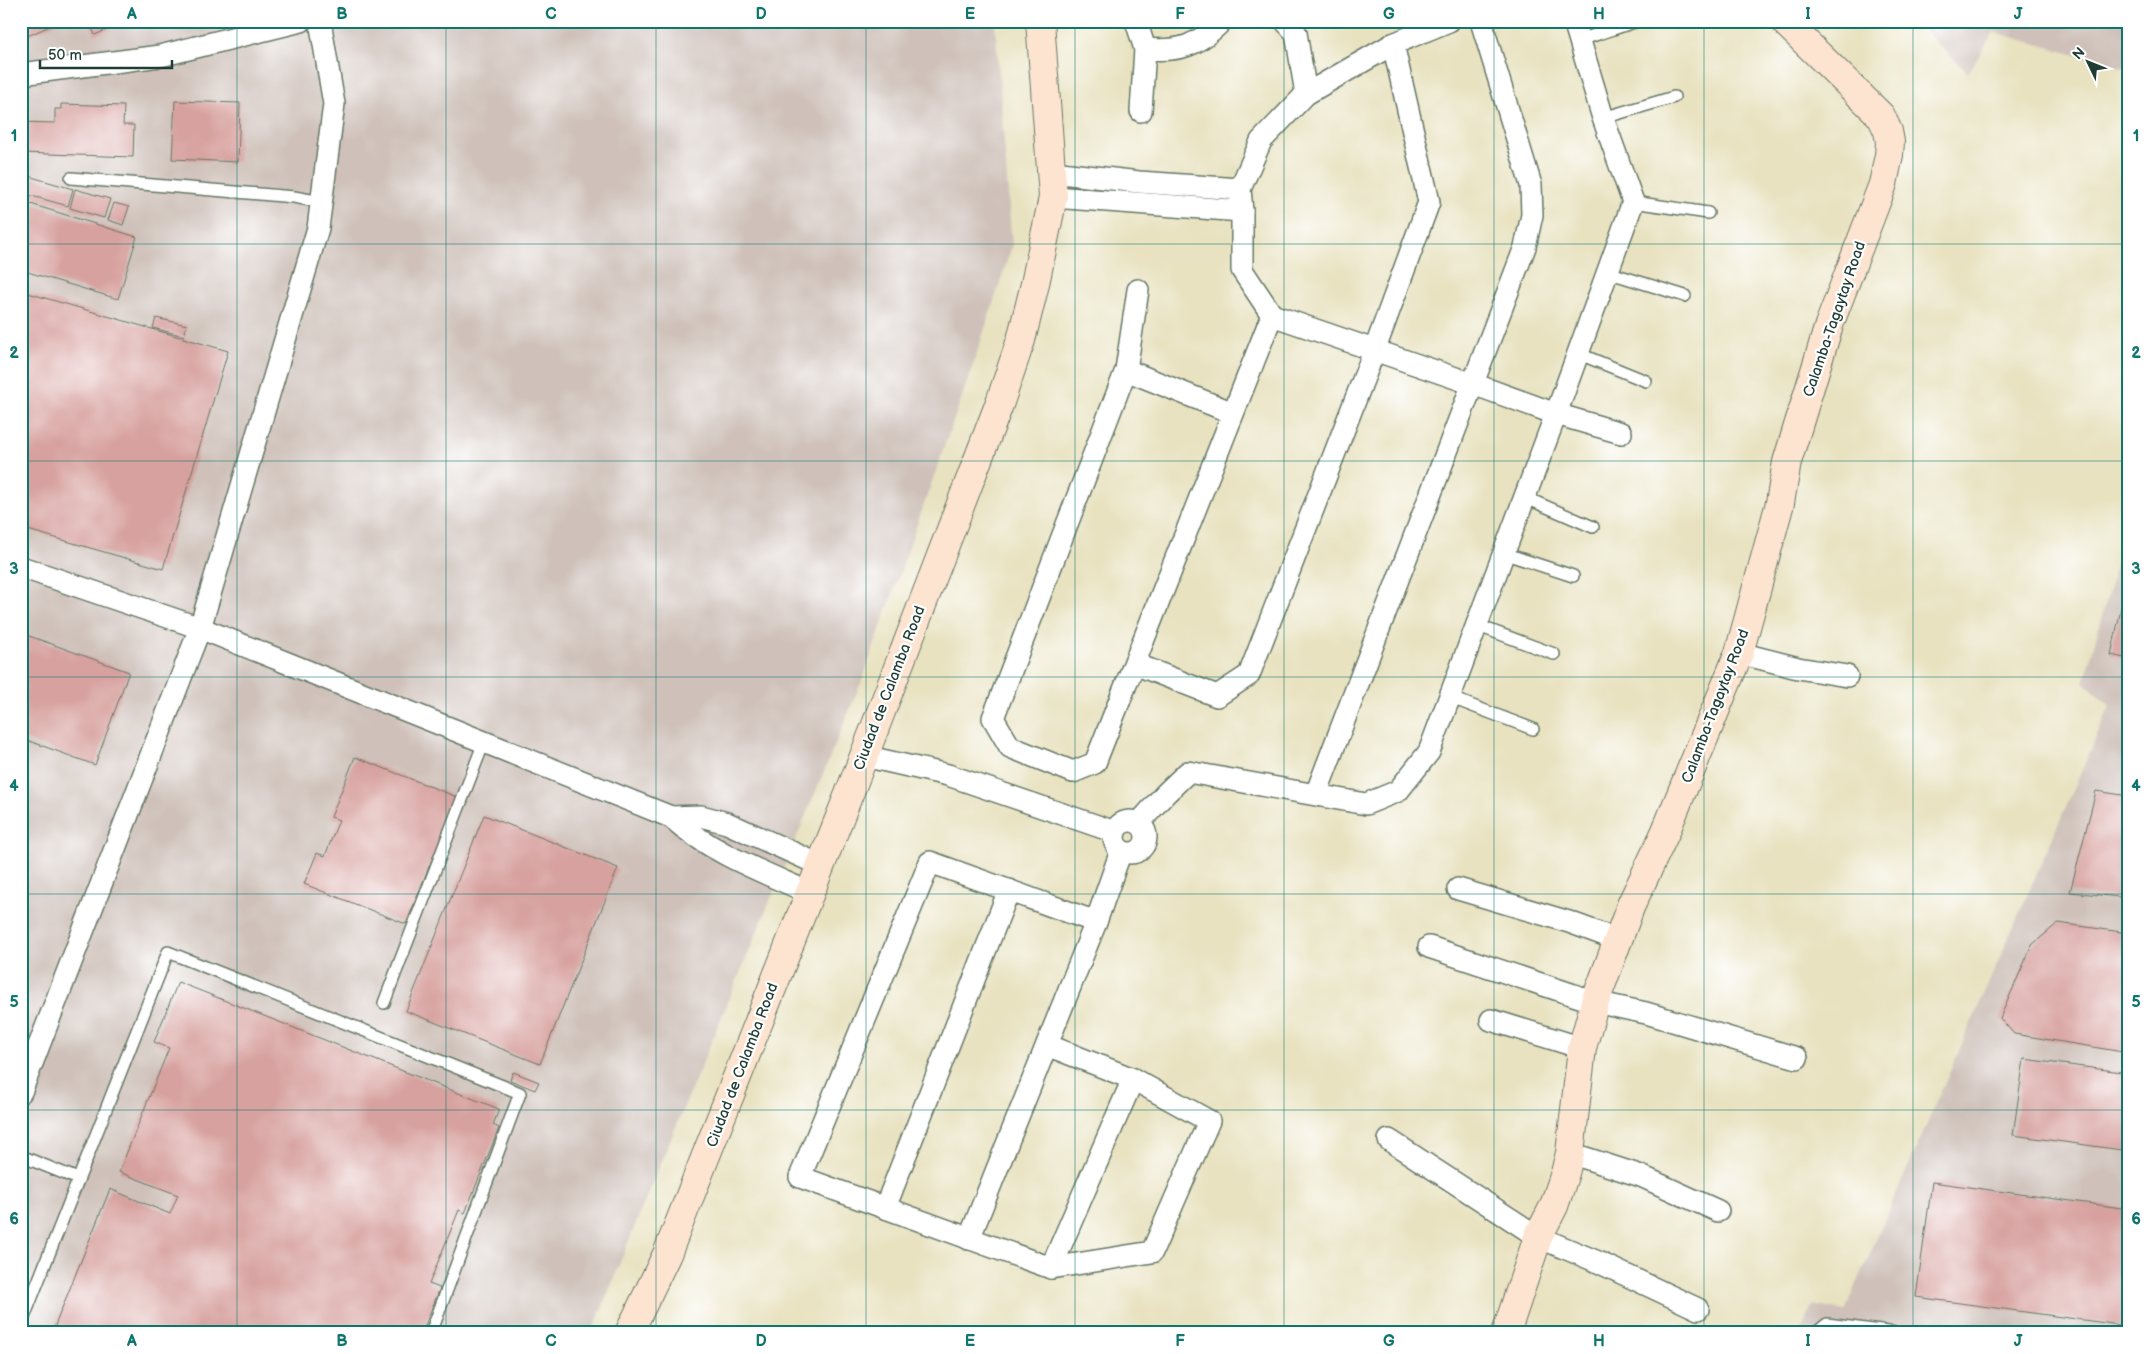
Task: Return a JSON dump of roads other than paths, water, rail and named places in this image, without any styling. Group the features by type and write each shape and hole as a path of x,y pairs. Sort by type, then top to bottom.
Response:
{"main road":[{"name":"Ciudad de Calamba Road","path":"629,1333 667,1254 864,756 1000,402 1021,340 1035,284 1052,184 1040,21"},
{"name":"Calamba-Tagaytay Road","path":"1506,1333 1538,1237 1554,1206 1570,1153 1582,1048 1595,1002 1631,906 1665,832 1739,653 1780,503 1787,462 1829,325 1883,184 1889,155 1888,131 1881,116 1784,21"}],"street":[{"path":"21,74 160,56 301,21"},
{"path":"21,1092 200,628 318,228 334,104 320,21"},
{"path":"1136,21 1145,49 1141,110"},
{"path":"1145,49 1169,51 1194,44 1222,21"},
{"path":"1285,21 1296,34 1306,94"},
{"path":"1449,21 1393,44 1306,94 1261,141 1240,189 1242,270 1272,315 1375,349 1556,414 1621,433"},
{"path":"1316,794 1525,247 1532,215 1531,185 1481,21"},
{"path":"1139,823 1188,772 1366,804 1398,791 1428,752 1556,414 1633,202 1603,118 1577,30"},
{"path":"1135,664 1217,696 1249,676 1375,349 1429,202 1393,44"},
{"path":"1052,184 1139,182 1240,189"},
{"path":"1052,184 1242,211"},
{"path":"1138,290 1126,370 993,718 1010,748 1073,772 1095,763 1272,315"},
{"path":"1126,370 1233,413"},
{"path":"21,567 200,628 671,817 690,834 722,853 810,892"},
{"path":"1739,653 1798,668 1846,676"},
{"path":"864,756 948,775 1118,841 1128,854 1142,849 1146,836 1144,829 1139,823 1132,821 1118,826 1118,841 1096,922 969,1239"},
{"path":"671,817 700,816 727,823 820,864"},
{"path":"1047,1045 1133,1079 1209,1121 1152,1252 1051,1268 800,1177 930,862 1096,922"},
{"path":"1458,888 1561,919 1618,940"},
{"path":"885,1208 1009,890"},
{"path":"1429,947 1595,1002 1646,1013 1796,1058"},
{"path":"1491,1020 1582,1048"},
{"path":"1051,1268 1133,1079"},
{"path":"1389,1140 1538,1237 1598,1262 1698,1309"},
{"path":"1570,1153 1640,1176 1718,1211"}],"lane":[{"path":"1577,30 1637,21"},
{"path":"1603,118 1674,97"},
{"path":"71,178 294,197 321,202"},
{"path":"1633,202 1708,213"},
{"path":"1607,272 1685,296"},
{"path":"1577,353 1646,381"},
{"path":"1524,497 1592,527"},
{"path":"1503,553 1573,576"},
{"path":"1476,625 1554,654"},
{"path":"1449,697 1533,730"},
{"path":"384,1003 484,742"},
{"path":"21,1325 168,952 520,1093 431,1333"},
{"path":"21,1156 78,1179"},
{"path":"1816,1333 1827,1324 1896,1333"}]}
